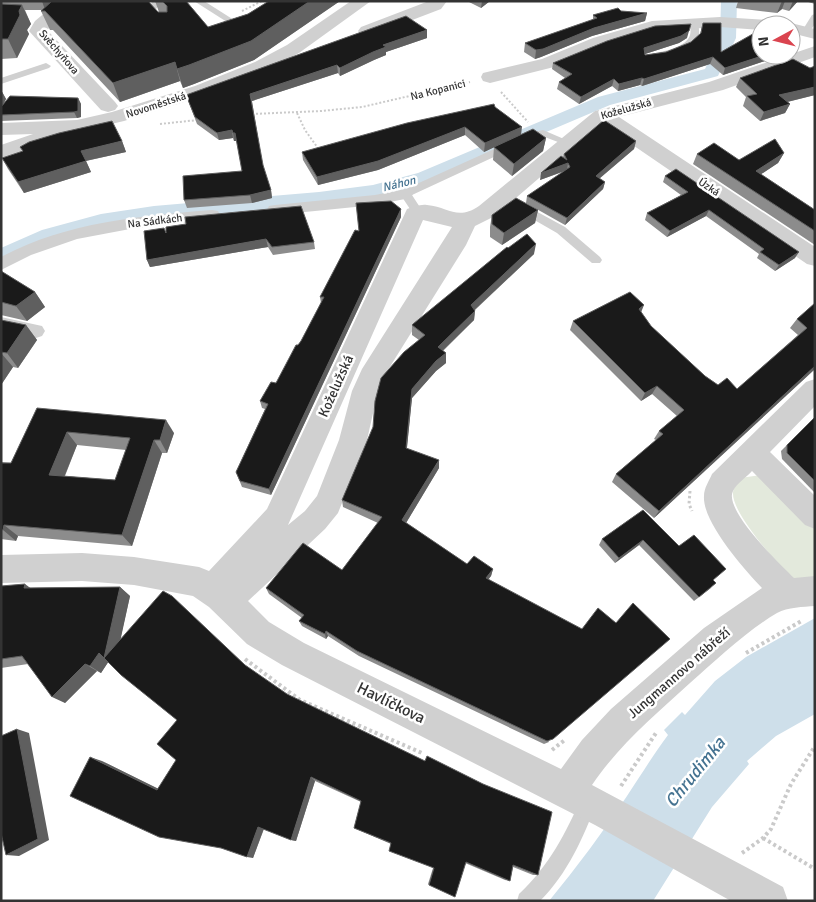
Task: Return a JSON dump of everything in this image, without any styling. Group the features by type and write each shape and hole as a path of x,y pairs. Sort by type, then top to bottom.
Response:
{"street":[{"name":"Svěchyňova","path":"69,1 39,21 108,106"},
{"name":"Novoměstská","path":"1,128 77,126 110,119 194,93 261,66 301,44 363,1"},
{"path":"349,38 437,3"},
{"path":"20,32 39,21"},
{"path":"490,77 548,63 594,43 646,28 694,23 751,24"},
{"path":"301,44 327,46"},
{"name":"Koželužská","path":"219,596 315,520 328,504 353,440 365,391 375,370 458,239 466,221 479,216 591,121 602,115 725,83 815,51"},
{"name":"Úzká","path":"602,115 815,258"},
{"path":"1,152 39,139 49,133 52,128"},
{"path":"256,211 375,200 411,203 426,212 454,221 466,221"},
{"name":"Koželužská","path":"219,596 277,518 412,218 411,203"},
{"name":"Na Sádkách","path":"1,264 28,250 97,229 146,221 230,213"},
{"path":"1,324 36,331"},
{"path":"803,601 731,528 718,501 718,491 722,483 815,389"},
{"path":"752,452 815,516"},
{"name":"Havlíčkova","path":"1,569 82,567 134,571 199,582 219,596 258,633 293,654 594,805 769,901"},
{"name":"Jungmannovo nábřeží","path":"594,805 586,762 605,740 715,639 757,608 768,601 803,601"}],"lane":[{"path":"158,1 153,6 152,12 168,28"},
{"path":"198,1 241,27"},
{"path":"646,58 682,47 691,42 694,35 694,23"},
{"path":"1,81 46,66"},
{"path":"411,203 534,135 542,133 566,142"},
{"path":"503,197 562,230 596,260"},
{"path":"526,901 561,861 594,805"}],"path":[{"name":"Na Kopanici","path":"245,115 348,109 383,104 490,77"},
{"path":"490,77 530,124"},
{"path":"297,113 305,130 321,152"},
{"path":"157,124 202,120"},
{"path":"694,485 690,491 689,504 696,517"},
{"path":"743,654 803,601"},
{"path":"594,805 616,792 660,727"},
{"path":"547,751 556,748 571,735"},
{"path":"815,746 791,784 771,830 763,838 815,869"}],"shaded area":[{"path":"761,475 815,525 815,578 794,583 757,539 740,513 734,501 733,492 736,485 740,478"}],"water":[{"name":"Chrudimka","path":"815,618 815,714 776,736 747,761 749,764 712,807 653,901 549,901 609,823 668,735 664,730 682,712 685,715 715,681 746,657"}],"building":[{"path":"52,1 148,1 158,12 167,12 167,6 162,1 186,1 208,27 248,14 269,1 310,1 251,41 177,69 175,62 113,83 45,11 41,11"},
{"path":"1,4 22,5 19,11 20,15 8,39 1,39"},
{"path":"618,8 621,11 647,13 594,28 543,49 536,50 525,43 597,18 593,15"},
{"path":"406,16 427,30 383,45 386,47 340,68 337,65 250,94 263,165 271,190 250,195 184,200 183,176 242,171 235,133 232,130 217,133 195,117 186,95"},
{"path":"703,23 721,23 721,52 751,35 751,60 725,68 713,57 644,79 619,84 614,79 581,97 559,82 572,74 553,63 607,41 655,26 691,24 689,31 681,36 644,48 645,55 666,52 691,42 701,33"},
{"path":"801,63 810,68 815,66 815,87 779,95 790,104 764,112 747,96 757,94 740,78 776,65 801,65"},
{"path":"10,96 78,98 78,111 1,115 1,107"},
{"path":"494,104 495,107 522,127 485,143 465,127 378,161 317,177 302,152 407,123"},
{"path":"604,120 636,141 596,176 605,182 567,218 527,196 570,167 568,163 541,173 561,156 567,160 564,154"},
{"path":"112,121 122,141 81,151 86,161 18,182 2,158 23,151 20,147 29,142"},
{"path":"533,129 546,138 514,164 494,147"},
{"path":"775,139 784,153 756,171 815,210 815,231 697,154 714,143 739,160"},
{"path":"676,169 799,252 779,265 760,252 764,249 709,210 670,231 647,213 688,192 665,176"},
{"path":"516,198 538,210 504,233 492,224 492,215"},
{"path":"391,201 401,209 269,489 240,481 236,472 268,404 260,401 271,382 276,383 296,345 301,341 324,297 320,297 355,230 359,231 356,203"},
{"path":"301,206 314,242 272,247 266,239 147,260 144,231 164,228 166,233 166,227 186,224 185,217"},
{"path":"527,234 536,244 471,305 475,311 438,347 446,353 436,361 412,389 406,448 439,460 402,520 467,564 474,556 493,569 486,578 582,629 598,608 616,623 633,603 670,639 553,739 547,741 357,651 326,631 325,634 299,621 304,615 266,588 303,543 342,570 382,517 342,500 373,427 375,401 381,378 404,352 425,335 413,324 507,247"},
{"path":"1,271 35,292 16,306 1,302"},
{"path":"630,292 644,305 639,309 651,326 705,376 718,385 727,378 737,389 807,328 797,319 815,303 815,366 659,511 616,474 663,434 659,431 684,410 657,386 645,393 573,321"},
{"path":"1,320 26,325 7,353 1,352"},
{"path":"37,408 166,420 160,440 154,440 122,535 4,525 3,530 1,529 1,463 11,463","holes":["67,432 130,438 115,480 49,475"]},
{"path":"815,417 815,481 787,453 787,445"},
{"path":"643,510 679,546 694,535 726,569 713,580 716,583 699,597 643,540 619,558 602,539"},
{"path":"25,584 24,588 120,587 104,658 99,653 90,666 85,664 52,697 22,656 1,659 1,586"},
{"path":"163,591 172,596 245,665 287,694 425,761 427,756 483,784 552,812 538,875 513,865 510,881 466,862 455,897 429,885 434,868 389,851 391,843 354,828 361,801 311,777 291,840 258,827 247,857 221,848 159,837 70,796 90,757 157,790 176,760 157,744 177,720 121,675 104,658"},
{"path":"17,729 38,839 6,855 1,833 1,736"}],"waterway":[{"name":"Náhon","path":"1,257 49,235 101,221 154,212 319,199 373,191 424,178 604,101 712,72 728,38 729,1"}]}
